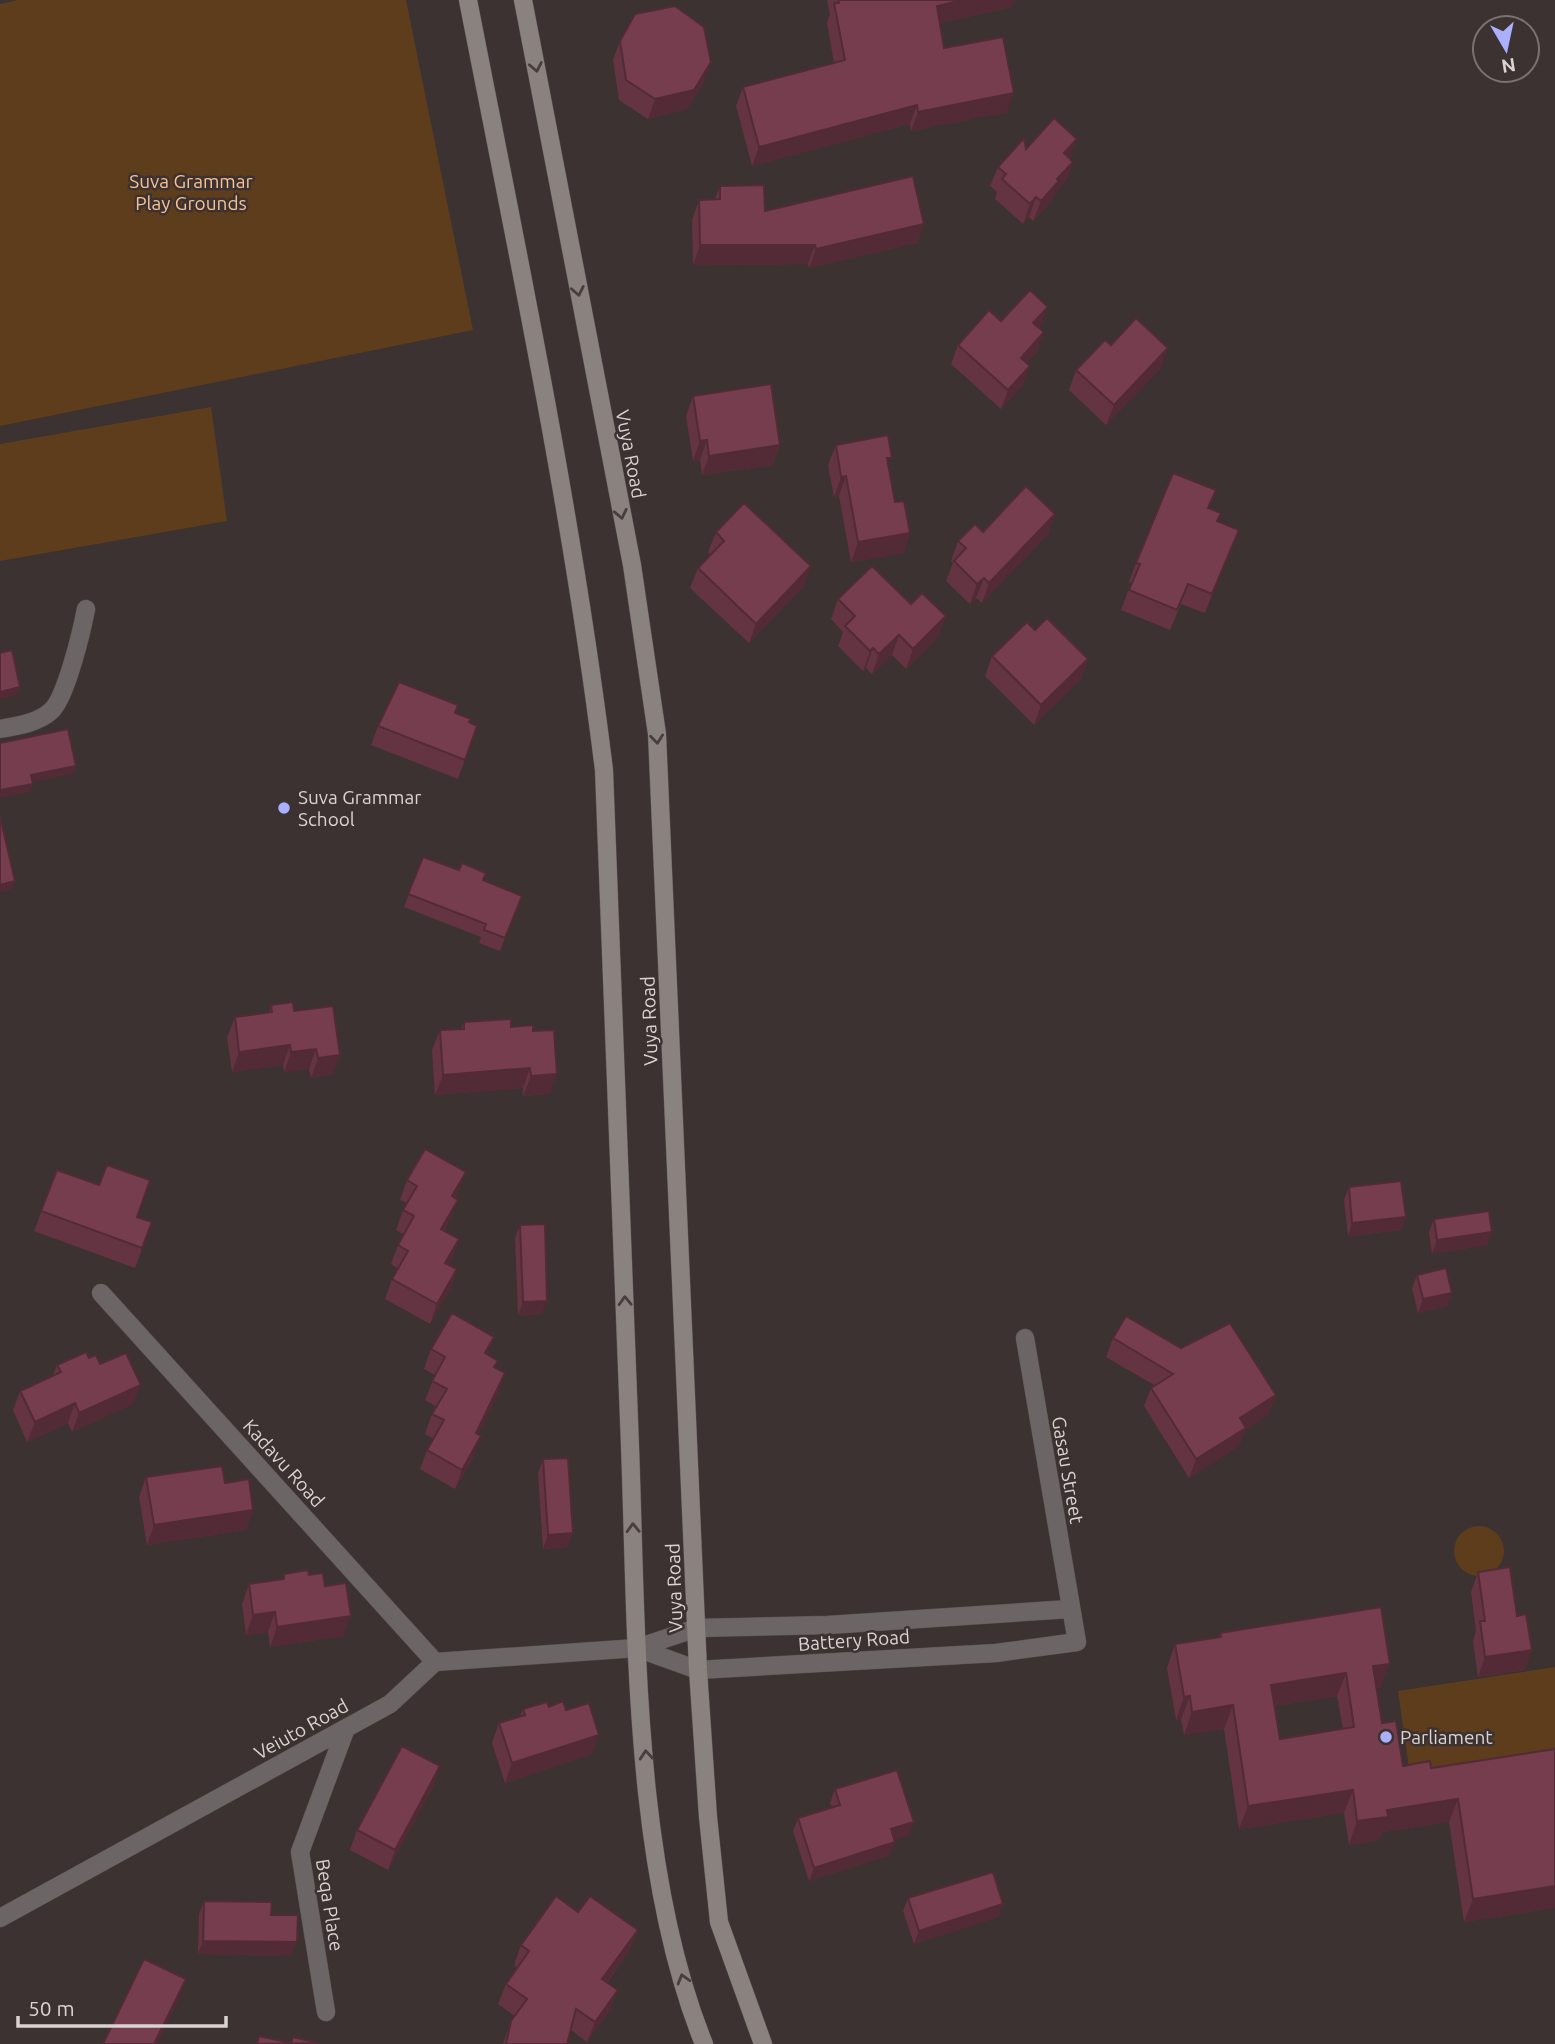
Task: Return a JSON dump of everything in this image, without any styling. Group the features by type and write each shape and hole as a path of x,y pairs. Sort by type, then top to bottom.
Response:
{"main road":[{"name":"Vuya Road","path":"468,0 564,495 590,659 604,770 637,1647 650,1806 668,1928 704,2044"},
{"name":"Vuya Road","path":"523,0 632,565 657,734 698,1670 708,1816 719,1922 763,2044"}],"street":[{"path":"0,729 27,724 53,711 79,648 86,609"},
{"name":"Kadavu Road","path":"101,1293 435,1662"},
{"name":"Gasau Street","path":"1025,1338 1077,1642"},
{"name":"Battery Road","path":"637,1647 697,1628 828,1625 1070,1609"},
{"name":"Battery Road","path":"637,1647 698,1670 996,1653 1077,1642"},
{"path":"435,1662 637,1647"},
{"name":"Veiuto Road","path":"0,1918 390,1704 435,1662"},
{"name":"Beqa Place","path":"326,2012 300,1852 346,1728"}],"green space":[{"name":"Suva Grammar Play Grounds","path":"18,0 406,0 473,330 0,426 0,4"},
{"path":"211,407 227,521 0,561 0,444"},
{"path":"1479,1526 1497,1533 1504,1551 1497,1569 1479,1576 1461,1569 1454,1551 1461,1533"},
{"path":"1555,1667 1555,1761 1411,1782 1398,1691"}],"building":[{"path":"838,0 963,0 937,6 944,48 1003,37 1014,93 918,112 917,105 759,147 743,87 845,60 834,3 839,3"},
{"path":"675,6 704,27 711,62 694,90 655,99 626,80 620,41 635,14"},
{"path":"1054,118 1077,139 1064,153 1073,162 1041,201 1036,197 1030,204 1002,179 1006,174 998,167 1024,138 1026,149"},
{"path":"913,176 924,224 816,249 815,245 700,245 699,200 720,199 720,186 764,185 765,211"},
{"path":"1030,290 1048,307 1033,323 1044,332 1021,358 1030,366 1008,390 958,345 989,310 1001,321"},
{"path":"1136,318 1168,348 1114,405 1076,370 1105,340 1111,345"},
{"path":"771,384 780,445 709,456 707,440 700,441 693,396"},
{"path":"888,435 892,458 887,458 895,502 904,501 910,533 858,542 846,476 841,477 836,445"},
{"path":"1173,473 1216,490 1208,508 1221,513 1217,521 1239,530 1212,594 1188,584 1177,610 1129,590 1140,564 1136,563"},
{"path":"1026,486 1055,514 989,583 984,578 977,584 954,561 966,548 958,541 975,524 983,532"},
{"path":"744,503 811,566 756,624 698,568 724,541 716,532"},
{"path":"872,566 911,604 922,593 946,616 913,649 899,635 879,654 873,648 870,651 845,626 855,616 838,599"},
{"path":"1047,618 1088,659 1041,705 992,656 1027,622 1035,630"},
{"path":"12,650 20,687 0,692 0,653"},
{"path":"399,682 458,705 455,713 471,719 469,722 477,726 465,760 378,726"},
{"path":"68,729 76,766 31,775 33,784 0,790 0,743"},
{"path":"0,816 15,881 0,885"},
{"path":"423,857 459,870 462,863 486,873 483,880 522,896 505,938 484,930 486,924 408,894"},
{"path":"293,1002 294,1011 333,1006 340,1055 318,1058 316,1049 291,1052 290,1045 239,1052 235,1017 272,1012 271,1005"},
{"path":"511,1019 511,1027 533,1025 533,1031 554,1030 557,1074 531,1076 530,1068 443,1075 440,1030 464,1029 464,1022"},
{"path":"425,1149 466,1172 452,1196 458,1200 441,1229 459,1239 445,1263 457,1269 437,1304 392,1279 408,1251 398,1245 414,1216 403,1210 417,1186 407,1180"},
{"path":"107,1165 150,1180 137,1217 152,1222 142,1248 41,1211 57,1170 99,1185"},
{"path":"1401,1181 1406,1217 1352,1223 1349,1187"},
{"path":"1489,1211 1492,1232 1437,1240 1434,1219"},
{"path":"545,1224 547,1301 523,1302 520,1225"},
{"path":"1446,1268 1452,1293 1423,1299 1417,1275"},
{"path":"452,1313 494,1337 485,1353 498,1361 494,1367 505,1373 476,1433 481,1436 462,1470 427,1450 444,1420 432,1414 447,1389 432,1381 445,1357 431,1349"},
{"path":"1126,1316 1181,1348 1230,1323 1276,1395 1240,1418 1246,1428 1196,1459 1151,1388 1173,1374 1113,1338"},
{"path":"86,1352 89,1358 96,1355 100,1364 126,1353 141,1385 79,1413 75,1403 35,1422 20,1391 61,1372 57,1365"},
{"path":"568,1458 573,1533 548,1535 543,1459"},
{"path":"222,1466 225,1483 249,1479 253,1510 154,1525 146,1477"},
{"path":"1510,1567 1517,1616 1526,1614 1532,1650 1485,1657 1480,1621 1485,1621 1478,1572"},
{"path":"308,1570 309,1575 323,1573 325,1586 346,1583 351,1616 277,1627 275,1612 253,1615 249,1584 284,1579 284,1574"},
{"path":"1381,1607 1390,1664 1373,1666 1382,1723 1396,1721 1403,1766 1430,1761 1431,1768 1555,1749 1555,1886 1473,1899 1458,1799 1387,1810 1388,1817 1357,1821 1353,1790 1248,1806 1233,1705 1192,1712 1190,1696 1184,1697 1175,1644 1221,1637 1220,1633","holes":["1346,1673 1354,1727 1280,1739 1271,1685"]},
{"path":"563,1701 566,1710 589,1703 599,1735 512,1763 499,1723 525,1715 523,1709 547,1702 549,1707"},
{"path":"402,1746 440,1766 395,1850 357,1830"},
{"path":"897,1770 914,1822 891,1829 895,1842 814,1868 798,1818 840,1805 835,1789"},
{"path":"993,1872 1003,1904 919,1931 908,1898"},
{"path":"556,1896 578,1912 590,1896 638,1930 602,1979 618,1990 595,2022 576,2009 567,2044 506,2044 511,2021 527,1999 506,1984 529,1951 521,1945"},
{"path":"204,1901 272,1902 271,1915 298,1915 297,1942 203,1941"},
{"path":"144,1959 186,1979 154,2044 103,2044"},
{"path":"259,2036 291,2043 293,2037 318,2043 257,2044"}],"place":[{"name":"Suva Grammar School","path":"284,808"},
{"name":"Parliament","path":"1386,1737"}]}
